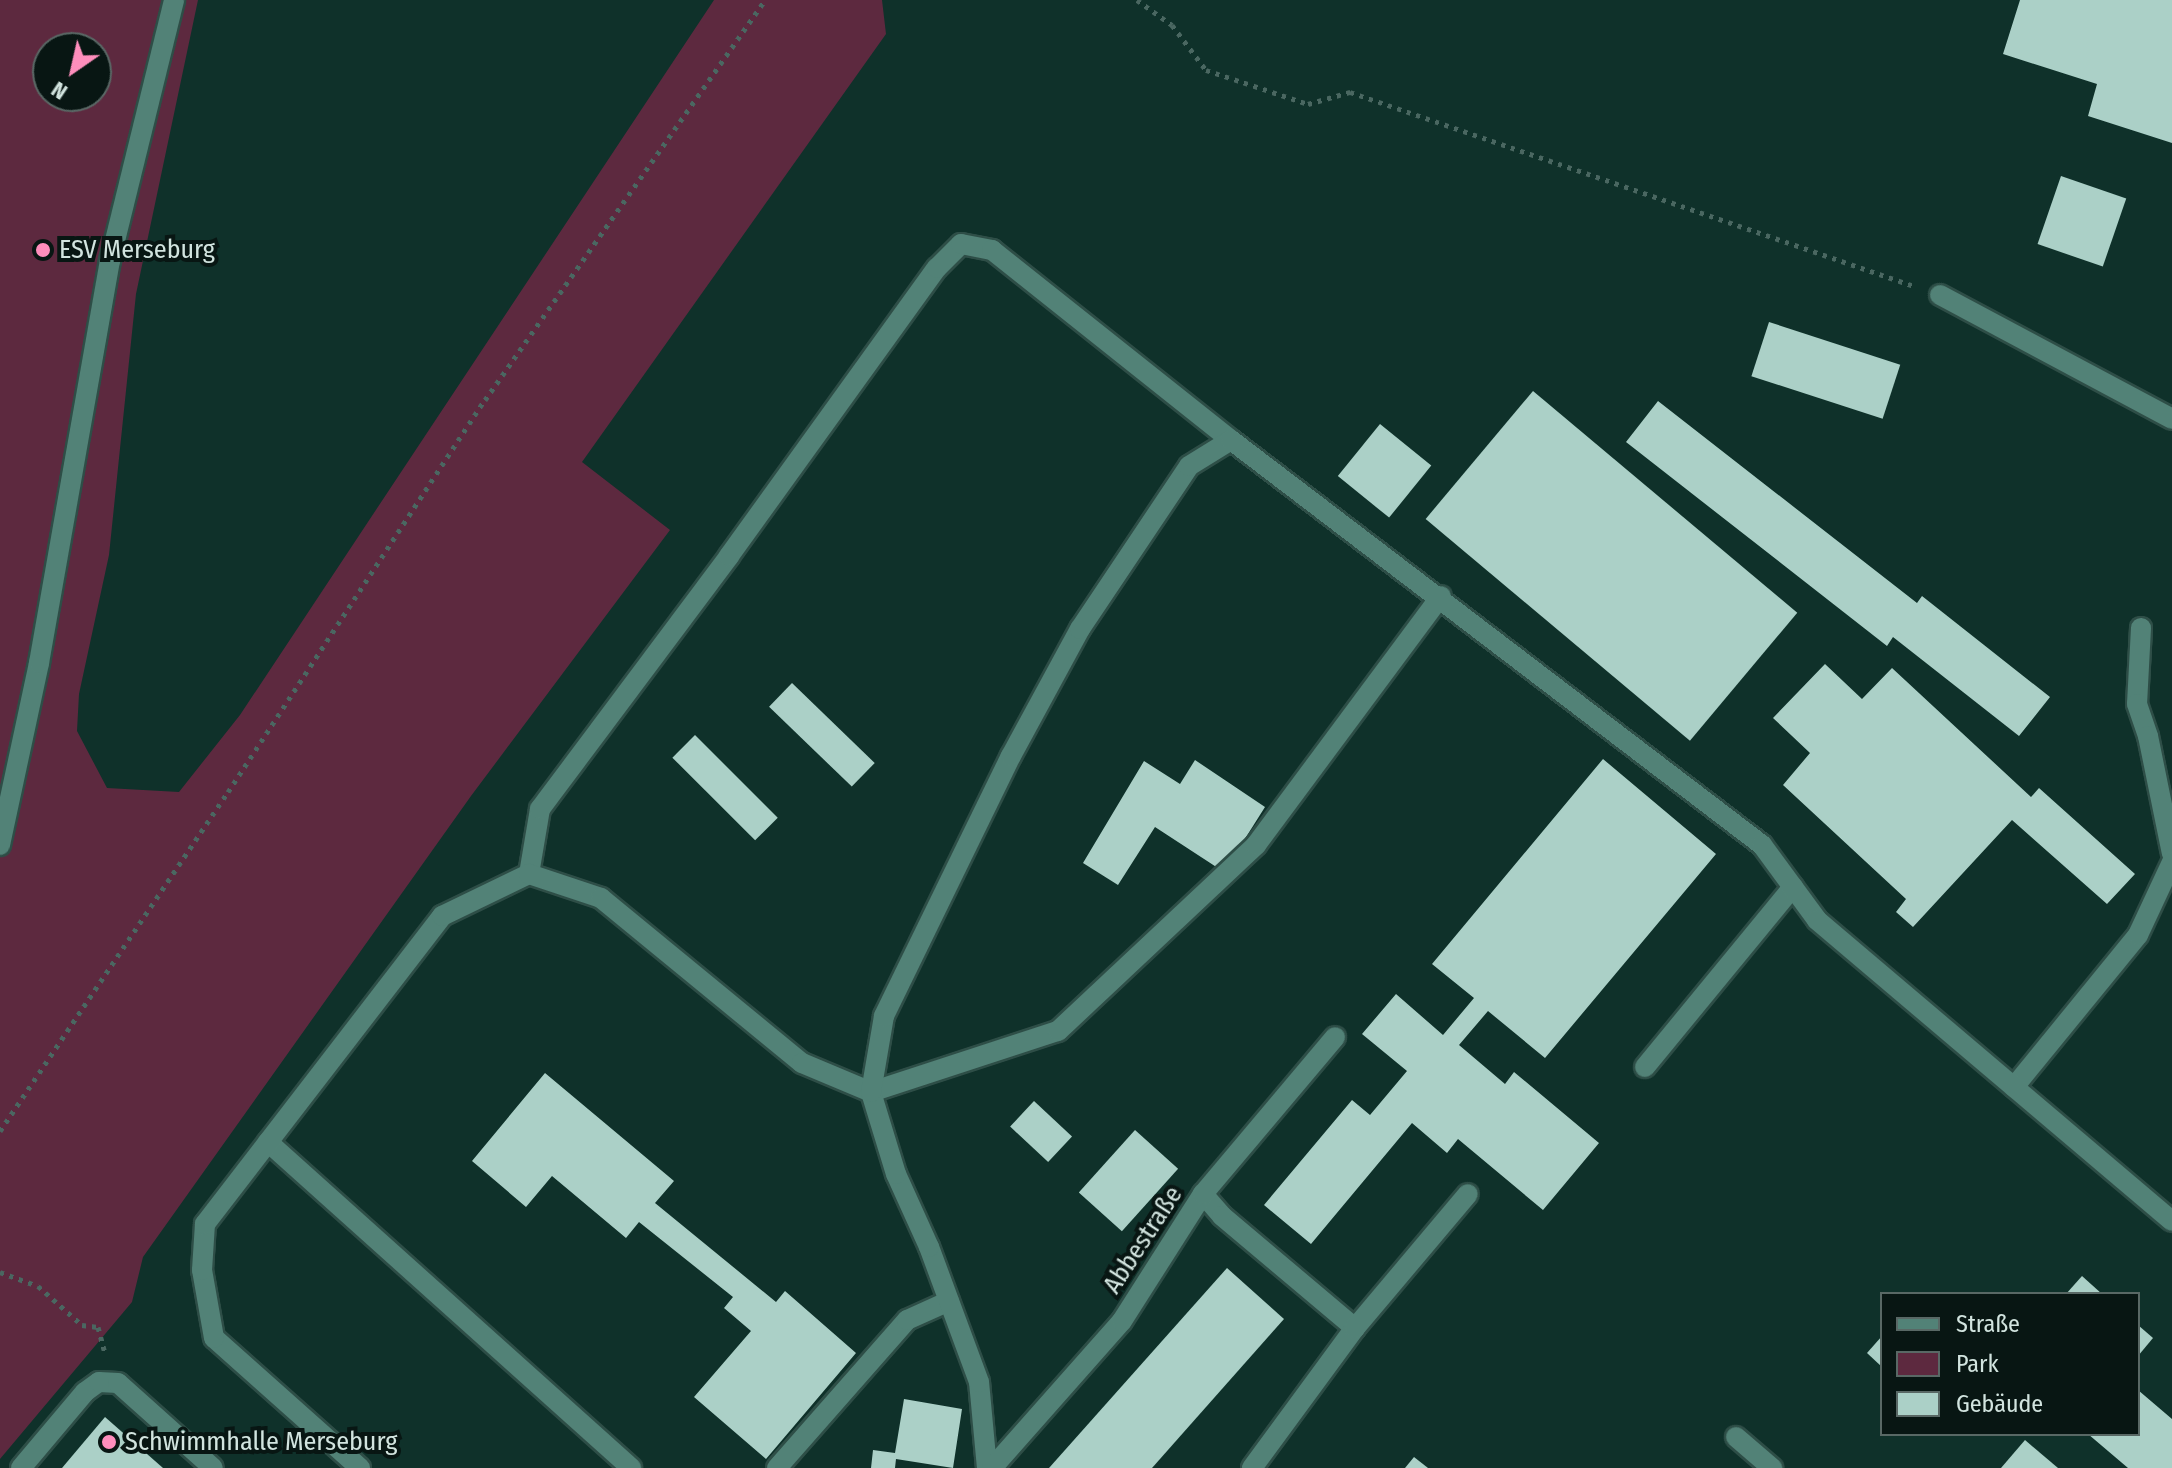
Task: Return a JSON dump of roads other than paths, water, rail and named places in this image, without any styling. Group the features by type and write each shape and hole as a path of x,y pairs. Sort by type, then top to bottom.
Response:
{"street":[{"path":"0,845 39,663 110,261 174,0"},
{"path":"529,874 540,809 729,556 937,268 961,244 992,250 1231,440 1441,596 1762,845 1817,920 2172,1221"},
{"path":"1940,295 2172,419"},
{"path":"990,1468 979,1382 896,1174 871,1092 884,1016 1011,756 1073,641 1189,466 1231,440"},
{"path":"360,1468 214,1338 202,1270 205,1224 442,916 529,874 601,898 802,1063 871,1092 1058,1031 1256,845 1441,596"},
{"path":"2141,628 2137,704 2148,736 2172,854"},
{"path":"2014,1087 2138,935 2172,862"},
{"path":"1645,1067 1793,887"},
{"name":"Abbestraße","path":"990,1468 1122,1321 1203,1194 1335,1037"},
{"path":"268,1142 631,1468"},
{"path":"1203,1194 1222,1216 1355,1328"},
{"path":"1252,1468 1355,1328 1468,1194"},
{"path":"777,1468 907,1320 949,1301"},
{"path":"21,1468 85,1392 99,1382 118,1383 213,1468"},
{"path":"1736,1437 1772,1468"}],"place":[{"name":"ESV Merseburg","path":"43,250"},
{"name":"Schwimmhalle Merseburg","path":"109,1442"}]}
